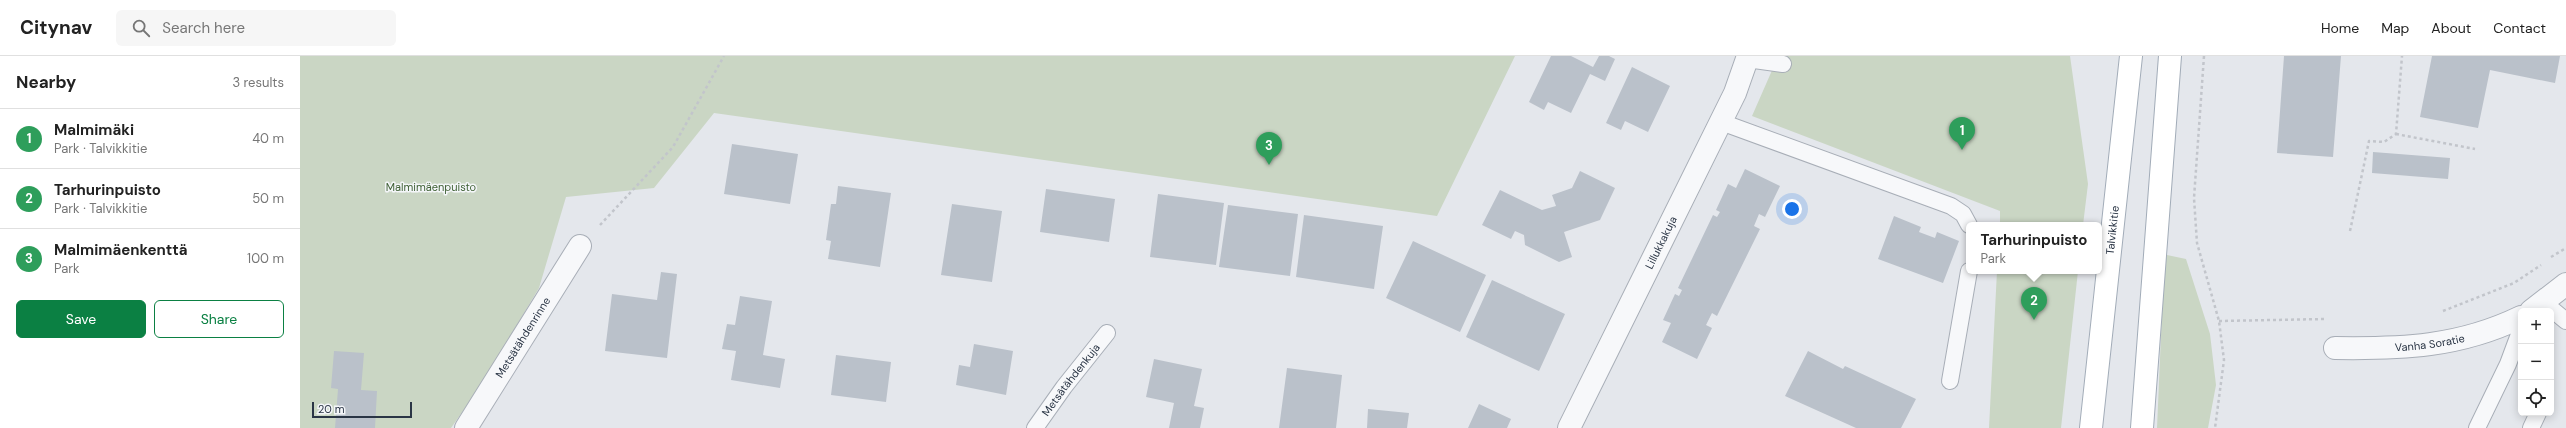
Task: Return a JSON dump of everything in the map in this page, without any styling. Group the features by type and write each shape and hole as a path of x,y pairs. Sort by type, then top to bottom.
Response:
{"main road":[{"name":"Talvikkitie","path":"2091,428 2131,56"},
{"path":"2142,428 2170,56"}],"street":[{"name":"Lillukkakuja","path":"1569,428 1721,122 1735,93 1748,58"},
{"name":"Metsätähdenrinne","path":"466,428 580,246"},
{"path":"2544,308 2566,284"},
{"name":"Vanha Soratie","path":"2335,348 2395,349 2452,342 2493,331 2518,318"}],"lane":[{"path":"1748,58 1783,64"},
{"path":"1721,122 1951,206 1963,214 1967,222"},
{"path":"1950,381 1968,274"},
{"path":"2554,314 2566,321"},
{"name":"Metsätähdenkuja","path":"1035,428 1064,387 1107,333"},
{"path":"2477,428 2508,364 2518,337"},
{"path":"2531,428 2537,416"}],"path":[{"path":"580,246 673,147 724,56"},
{"path":"2204,56 2194,198 2197,243 2219,322 2224,360 2215,428"},
{"path":"2396,134 2402,56"},
{"path":"2350,231 2369,141 2384,142 2396,134 2475,149"},
{"path":"2439,312 2514,283 2566,248"},
{"path":"2219,322 2332,319"}],"green space":[{"name":"Malmimäenpuisto","path":"300,56 1515,56 1437,216 714,113 654,188 566,197 539,288 479,388 451,428 300,428"},
{"path":"1776,56 2070,56 2088,184 2083,222 2000,222 2000,211 1752,116 1777,59"},
{"path":"2167,255 2186,259 2210,334 2216,385 2208,428 2157,428 2164,266"},
{"path":"1997,274 2078,274 2061,428 1989,428"}],"building":[{"path":"1551,56 1571,56 1593,67 1599,56 1609,56 1615,59 1605,81 1590,74 1571,113 1548,102 1544,110 1529,102"},
{"path":"2284,56 2341,56 2333,157 2277,153"},
{"path":"2432,56 2560,56 2555,83 2490,70 2478,128 2420,117"},
{"path":"1632,67 1670,86 1648,132 1625,121 1621,130 1606,123"},
{"path":"732,144 798,154 790,204 724,194"},
{"path":"2373,152 2450,158 2448,179 2372,173"},
{"path":"1745,169 1780,186 1765,217 1759,214 1754,226 1760,229 1717,316 1712,313 1706,325 1712,328 1697,359 1662,342 1671,323 1663,320 1675,294 1679,296 1682,290 1678,288 1713,215 1717,217 1720,212 1716,210 1728,184 1736,188"},
{"path":"1580,171 1615,188 1600,220 1564,232 1572,257 1559,262 1525,245 1524,235 1515,231 1511,239 1482,225 1500,190 1542,210 1556,206 1552,195 1572,188"},
{"path":"838,186 891,193 880,267 828,259 831,241 826,240 831,204 836,204"},
{"path":"1046,189 1115,199 1109,242 1040,232"},
{"path":"1158,194 1224,203 1216,265 1150,257"},
{"path":"952,204 1002,211 992,282 941,275"},
{"path":"1228,205 1298,214 1290,276 1219,267"},
{"path":"1304,215 1383,226 1374,289 1296,277"},
{"path":"1894,216 1921,227 1919,232 1935,238 1937,232 1959,241 1943,283 1878,259"},
{"path":"1413,241 1486,275 1460,332 1386,298"},
{"path":"661,272 677,274 667,358 605,351 612,294 657,300"},
{"path":"1492,280 1565,314 1539,371 1466,337"},
{"path":"740,296 772,301 763,355 785,359 780,388 731,380 736,351 722,349 727,324 735,325"},
{"path":"974,344 1013,351 1006,395 956,385 959,365 970,367"},
{"path":"334,351 364,353 361,390 377,391 375,428 335,428 338,389 331,388"},
{"path":"1808,351 1843,369 1845,366 1916,399 1901,428 1856,428 1785,396"},
{"path":"836,355 891,362 886,402 831,395"},
{"path":"1154,359 1202,369 1194,406 1204,408 1200,428 1169,428 1174,403 1146,397"},
{"path":"1287,368 1342,375 1336,428 1279,428"},
{"path":"1479,404 1511,419 1507,428 1468,428"},
{"path":"1368,409 1409,413 1407,428 1367,428"}],"place":[{"name":"Malmimäki","path":"1962,150"},
{"name":"Malmimäenkenttä","path":"1269,165"},
{"name":"Tarhurinpuisto","path":"2034,320"}]}
